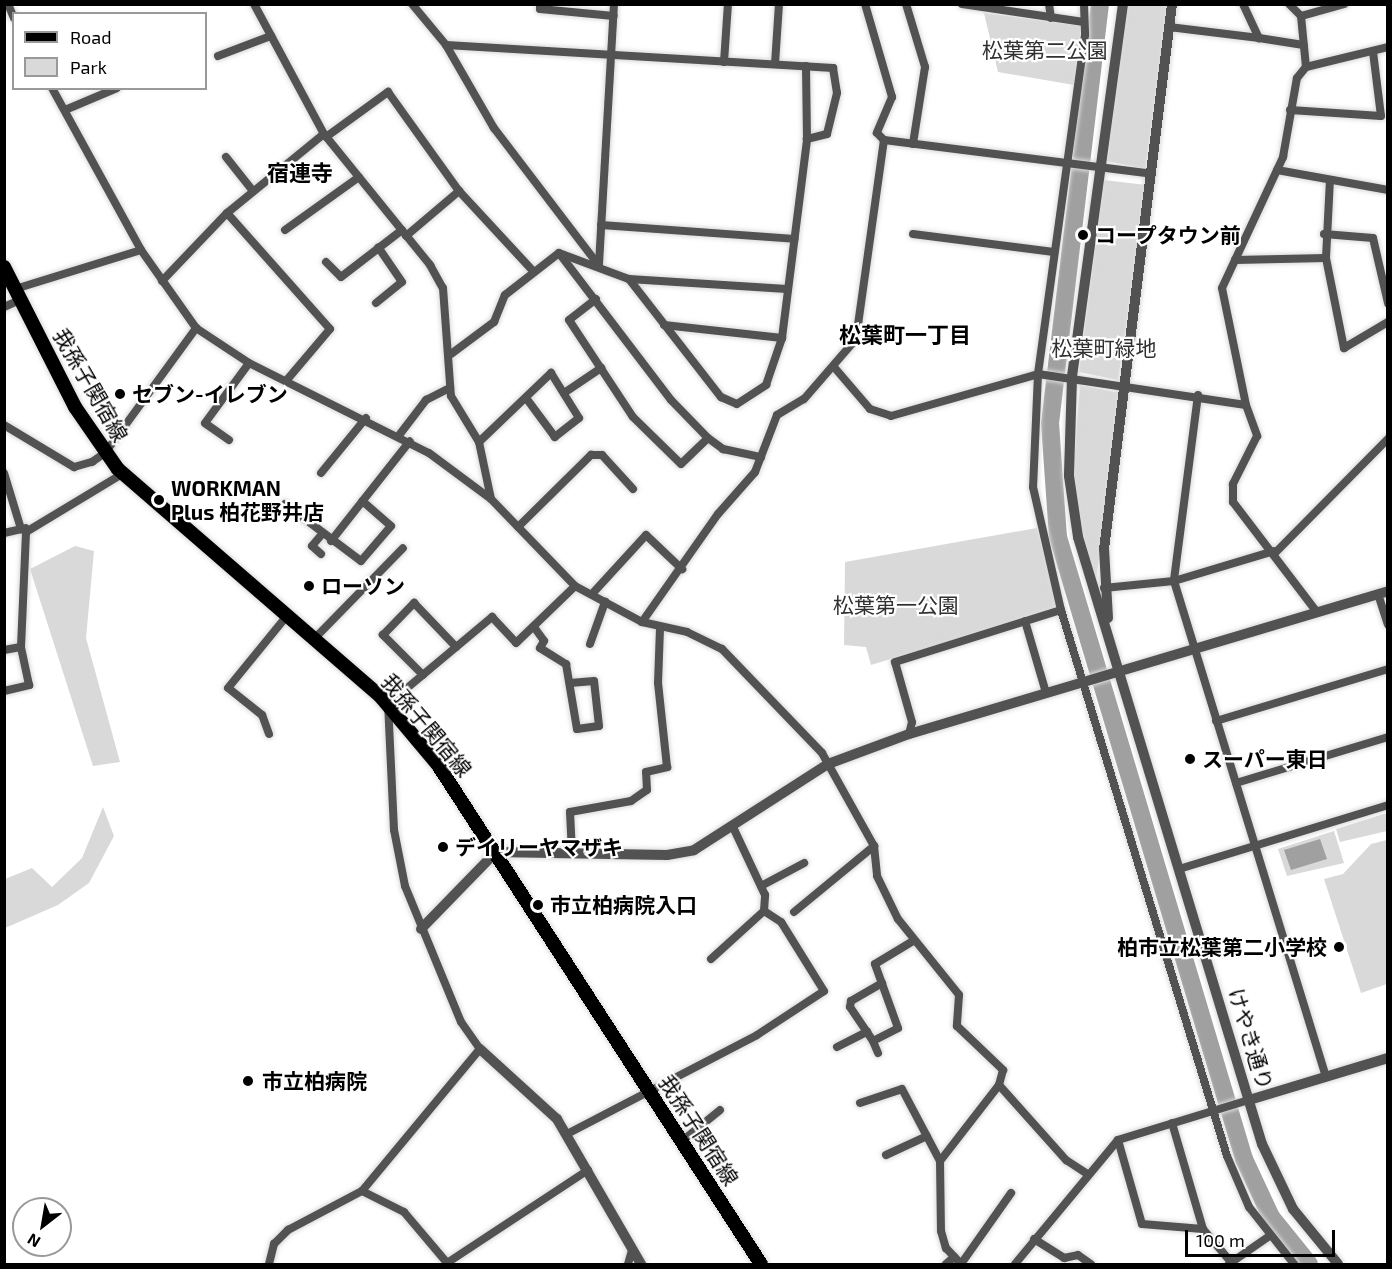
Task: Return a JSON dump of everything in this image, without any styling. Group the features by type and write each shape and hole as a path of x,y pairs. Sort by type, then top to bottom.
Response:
{"main road":[{"name":"我孫子関宿線","path":"4,267 75,407 105,453 122,474 388,704 438,765 761,1264"}],"street":[{"path":"254,4 325,135 404,233 443,288 451,354 450,388 479,442 491,499"},
{"path":"412,4 446,45 494,128 598,264"},
{"path":"540,4 540,9 614,16"},
{"path":"598,264 614,4"},
{"path":"724,62 728,4"},
{"path":"775,64 778,4"},
{"path":"865,4 892,97 877,133 884,140 1152,174"},
{"path":"906,4 925,67 913,144"},
{"path":"962,4 1084,22"},
{"path":"1048,4 1051,18"},
{"path":"1084,4 1070,163 1054,252 1041,375 1033,487 1061,610 1086,681 1218,1110 1237,1181 1268,1237 1294,1264"},
{"path":"1119,671 1077,537 1071,495 1067,378 1123,4"},
{"path":"1119,671 1104,588 1124,386 1172,4"},
{"path":"1243,4 1259,38"},
{"path":"1289,4 1301,15 1305,67 1297,78 1277,170 1222,288 1224,307 1246,405 1257,436 1230,491 1316,611"},
{"path":"1301,15 1344,4"},
{"path":"1169,27 1303,45"},
{"path":"218,56 271,36"},
{"path":"446,45 833,68 837,93 827,134 807,139"},
{"path":"1305,67 1388,47"},
{"path":"1290,110 1381,116 1373,52"},
{"path":"629,279 721,398 737,404 774,374 782,338 807,139 806,66"},
{"path":"53,90 141,250 196,328 249,363 400,434 491,499 575,586 642,622 660,628 687,632 722,649 828,764 874,846 877,876 914,941 957,989 954,1020 999,1061 999,1085 940,1161"},
{"path":"65,110 112,90"},
{"path":"162,281 227,213 253,191 325,135 388,92 459,191 533,272"},
{"path":"642,622 682,570 761,457 777,416 804,399 834,367 860,326 884,140"},
{"path":"226,157 253,191"},
{"path":"1277,170 1388,190"},
{"path":"285,230 359,177"},
{"path":"1330,180 1324,234 1326,258 1344,348 1388,322"},
{"path":"326,262 341,277 378,247 404,233 459,191"},
{"path":"227,213 330,329 286,381"},
{"path":"601,225 794,239"},
{"path":"913,234 1054,252"},
{"path":"1324,234 1373,238 1388,303"},
{"path":"376,303 402,282 378,247"},
{"path":"4,307 17,295 141,250"},
{"path":"559,253 598,264 629,279 787,289"},
{"path":"451,354 495,321 505,296 559,253"},
{"path":"559,253 671,400 708,438 723,449 761,457"},
{"path":"1235,261 1326,258"},
{"path":"596,299 569,320 633,417 681,464 708,438"},
{"path":"664,325 782,338"},
{"path":"4,425 74,467 105,453 196,328"},
{"path":"228,440 205,423 249,363"},
{"path":"834,367 870,409 891,416 1041,375 1198,396 1246,405"},
{"path":"564,393 601,368"},
{"path":"479,442 551,373 579,418 555,437 526,398"},
{"path":"400,434 426,400 450,388"},
{"path":"1198,396 1174,580 1326,1077"},
{"path":"321,473 366,418"},
{"path":"1104,588 1174,580 1275,552 1388,439"},
{"path":"331,541 410,441"},
{"path":"518,527 591,455 602,455 633,489"},
{"path":"4,473 25,528 21,647 30,685 4,691"},
{"path":"4,533 25,528 122,474"},
{"path":"285,504 360,561 391,526 362,501"},
{"path":"321,554 312,546 322,534"},
{"path":"592,594 646,535 682,570"},
{"path":"314,639 403,548"},
{"path":"575,586 516,643 492,617 388,704 396,851 421,929 461,1022 480,1049 545,1104 567,1134 641,1264"},
{"path":"421,929 496,852 668,855 703,847 734,829 828,764 909,735 1316,611 1383,593 1388,624"},
{"path":"590,644 605,602"},
{"path":"423,675 383,635 414,603 456,647"},
{"path":"909,735 912,722 895,662 1061,610"},
{"path":"269,734 262,715 228,688 286,617"},
{"path":"1025,621 1046,693"},
{"path":"534,627 544,641 540,648 566,664 577,729 599,726 594,681 570,683"},
{"path":"572,853 570,812 631,801 647,790 646,772 667,768 658,683 660,628"},
{"path":"4,650 21,647"},
{"path":"1216,721 1388,669"},
{"name":"けやき通り","path":"1119,671 1179,869 1244,1102 1281,1188 1338,1264"},
{"path":"1236,783 1388,736"},
{"path":"1179,869 1388,805"},
{"path":"734,829 761,886 764,911"},
{"path":"794,912 874,846"},
{"path":"761,886 804,863"},
{"path":"567,1134 757,1035 824,991 781,922 764,911"},
{"path":"711,959 764,911"},
{"path":"873,1041 898,1028 875,964 914,941"},
{"path":"878,1053 851,1001 882,983"},
{"path":"837,1047 867,1032"},
{"path":"269,1264 274,1245 288,1230 362,1191 480,1049"},
{"path":"1015,1264 1034,1239 1056,1221 1086,1173 1118,1140 1388,1058"},
{"path":"999,1085 1066,1160 1086,1173"},
{"path":"860,1102 902,1089 940,1161 941,1231 954,1257 961,1264 1011,1193"},
{"path":"682,1141 720,1110"},
{"path":"1172,1123 1203,1230 1230,1263 1268,1237"},
{"path":"886,1155 927,1136"},
{"path":"1118,1140 1142,1224 1203,1230"},
{"path":"362,1191 404,1212 447,1264 588,1170"},
{"path":"1034,1239 1064,1258 1078,1256 1091,1264"},
{"path":"628,1264 632,1250"},
{"path":"946,1264 954,1257"}],"green space":[{"path":"1127,5 1168,5 1145,169 1107,161"},
{"name":"松葉第二公園","path":"984,13 1081,26 1074,85 998,72"},
{"name":"松葉町緑地","path":"1104,180 1146,185 1118,380 1079,372"},
{"name":"松葉町緑地","path":"1080,385 1120,393 1096,580 1082,537 1073,476"},
{"name":"松葉第一公園","path":"1037,528 1058,608 871,665 866,647 844,645 845,562"},
{"path":"75,546 94,551 86,638 120,762 93,766 30,569"},
{"path":"103,807 114,836 89,883 58,905 5,928 5,879 32,868 52,887 82,858"},
{"path":"1387,813 1387,831 1340,842 1336,829"},
{"path":"1334,831 1344,863 1287,876 1278,849"},
{"path":"1387,840 1387,984 1361,993 1324,879 1343,874 1371,844"}],"shaded area":[{"path":"1320,839 1327,859 1291,870 1284,850"}],"waterway":[{"path":"1100,4 1050,423 1058,537 1244,1159 1271,1217 1309,1264"}],"place":[{"name":"コープタウン前","path":"1083,235"},
{"name":"セブン-イレブン","path":"120,394"},
{"name":"WORKMAN Plus 柏花野井店","path":"159,500"},
{"name":"ローソン","path":"309,586"},
{"name":"スーパー東日","path":"1190,759"},
{"name":"デイリーヤマザキ","path":"443,847"},
{"name":"市立柏病院入口","path":"538,905"},
{"name":"柏市立松葉第二小学校","path":"1339,947"},
{"name":"市立柏病院","path":"248,1081"}],"district":[{"name":"宿連寺","path":"300,173"},
{"name":"松葉町一丁目","path":"905,335"}]}
